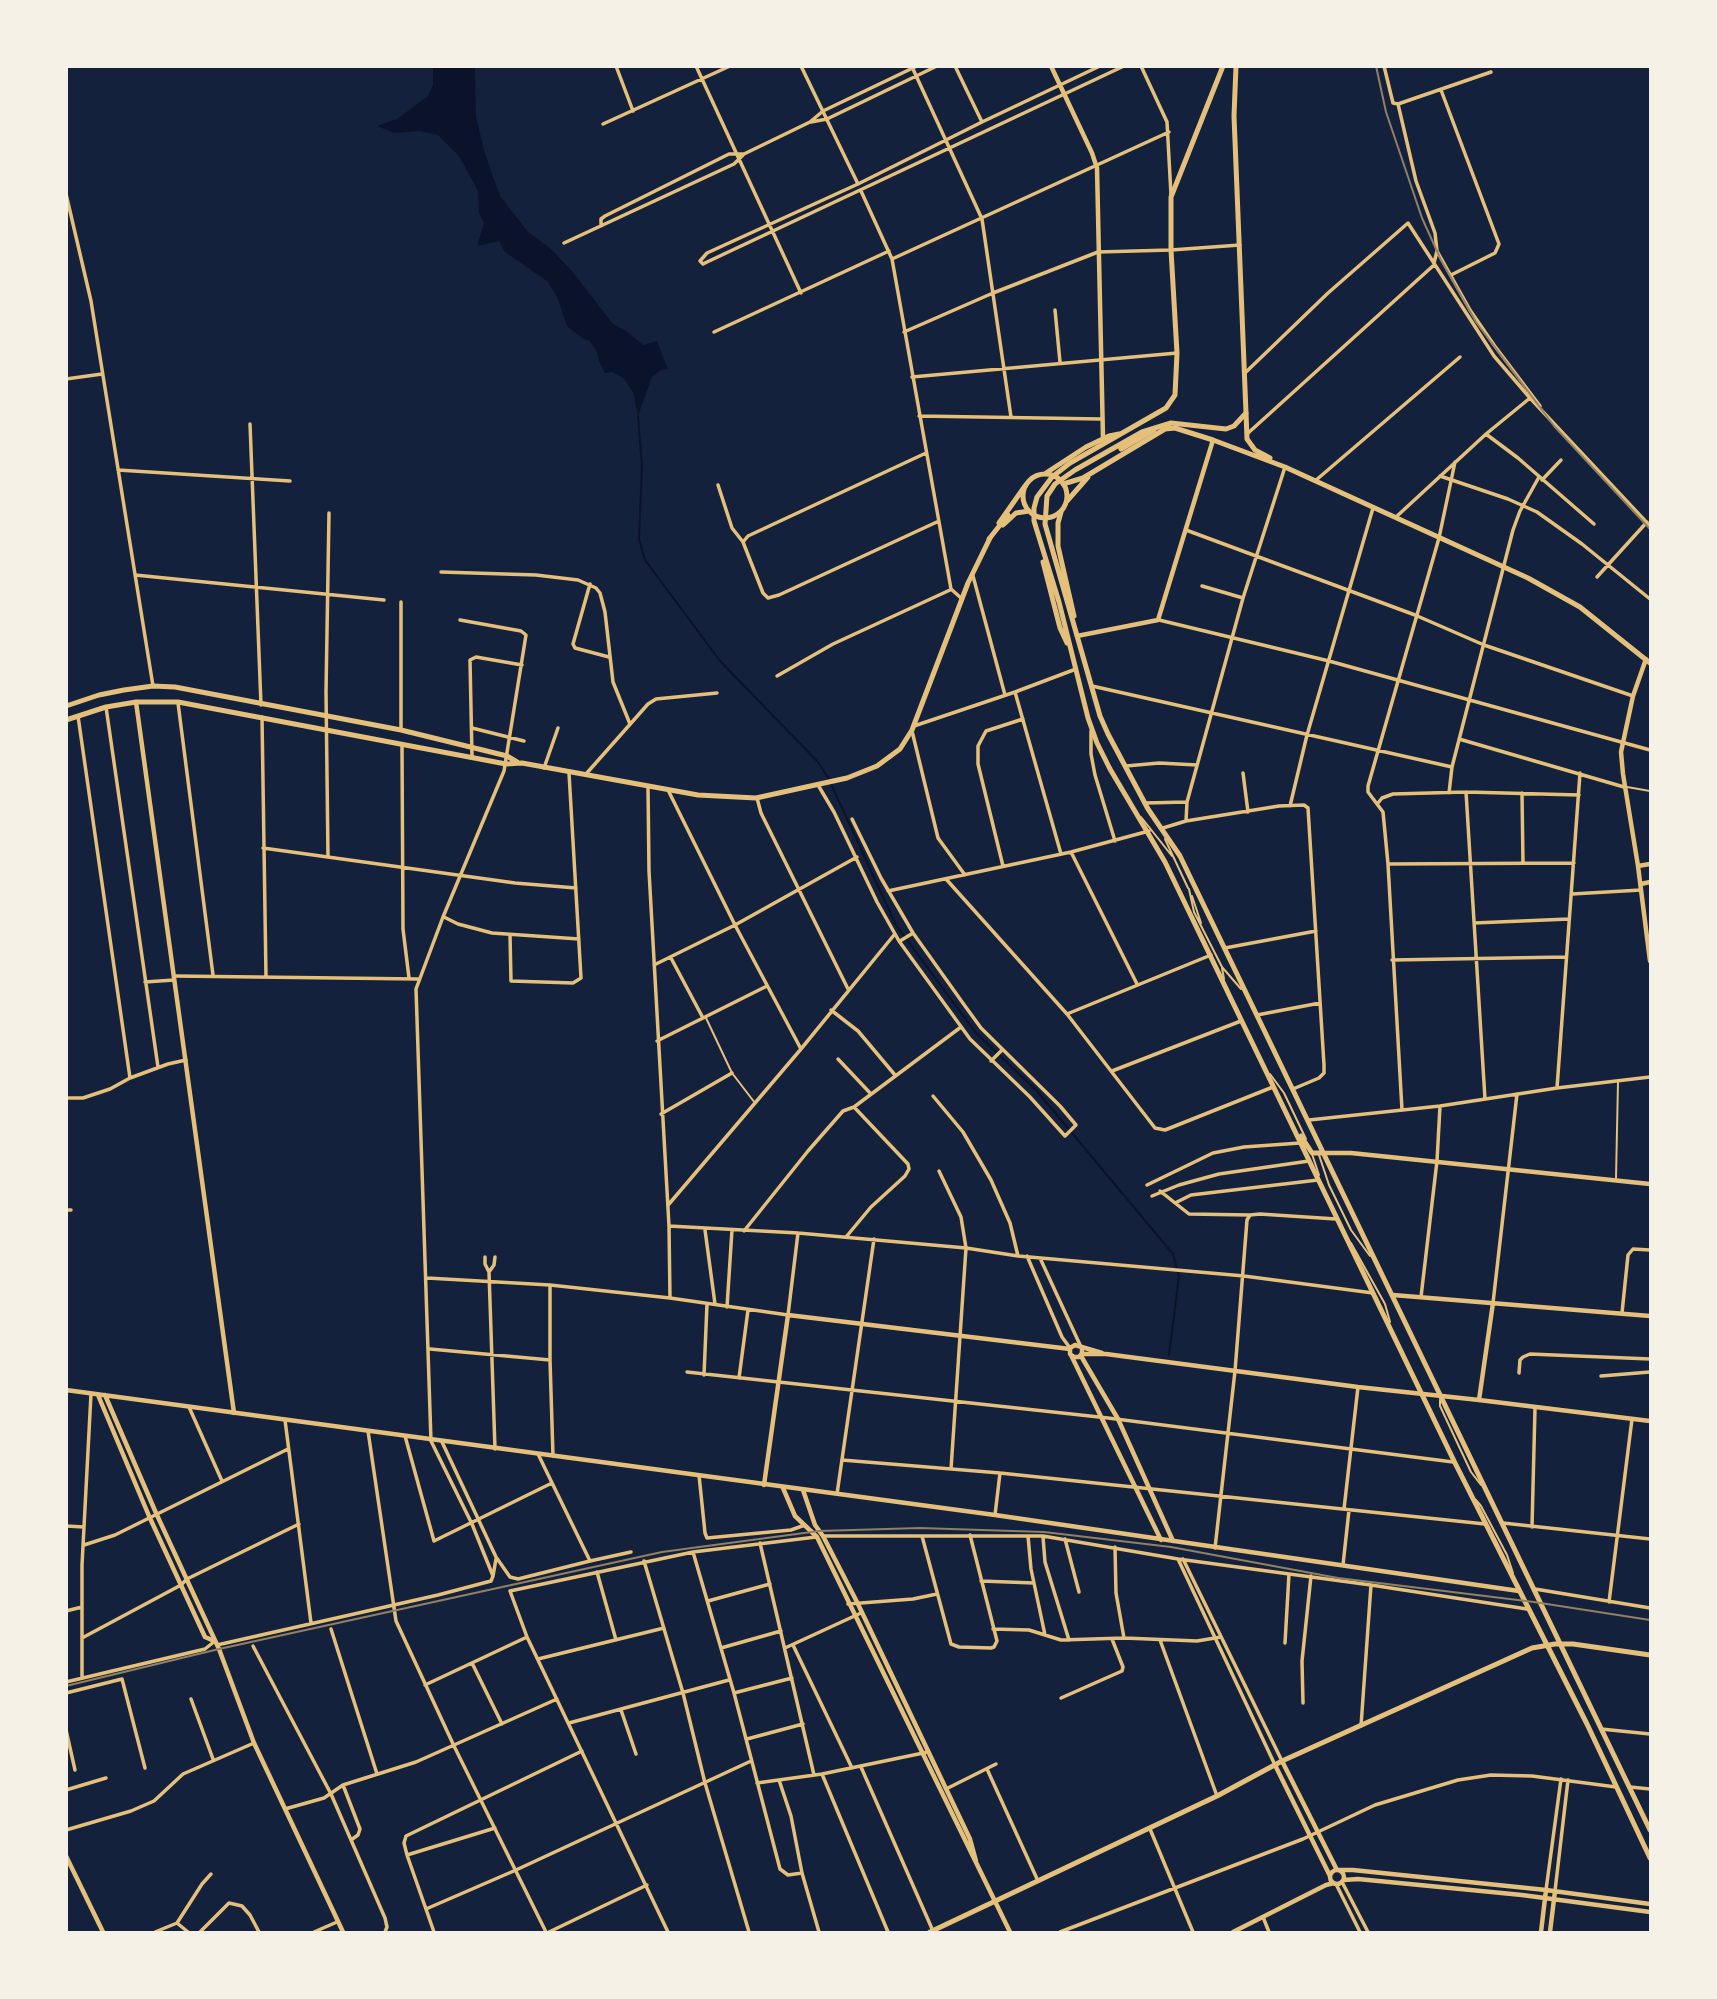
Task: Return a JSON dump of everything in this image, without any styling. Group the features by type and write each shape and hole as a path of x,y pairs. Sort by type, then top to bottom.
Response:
{"main road":[{"path":"1223,66 1171,197 1177,353 1175,395 1166,408 1052,477 1037,497 1034,508 1038,534 1059,602 1091,728 1110,769 1149,831 1455,1463 1618,1787 1650,1858"},
{"path":"1236,66 1234,116 1247,439 1255,450 1285,467"},
{"path":"1246,413 1234,426 1226,429 1178,423 1162,424 1142,432 1064,477 1047,496 1045,524 1100,716 1145,803 1180,856 1293,1089 1312,1130 1318,1153 1381,1270 1650,1830"},
{"path":"1121,449 1162,424"},
{"path":"1063,484 1083,478 1165,429 1175,428 1285,467 1528,578 1580,607 1648,661"},
{"path":"66,720 106,707 136,702 178,702 506,764 518,763 648,787 727,798 756,798 847,778 877,766 900,748 913,728 972,574 1010,505 1032,478 1103,438 1119,434"},
{"path":"1075,626 1074,606 1058,546 1058,523 1067,501 1092,472"},
{"path":"1043,474 1055,477 1063,484 1067,501"},
{"path":"1026,486 1024,504 1030,512 1043,519 1061,512"},
{"path":"1030,512 1060,628 1072,652"},
{"path":"989,540 1016,513 1030,512"},
{"path":"989,540 1009,515"},
{"path":"66,706 99,695 153,686 175,687 401,730 506,756 518,763"},
{"path":"1274,1089 1307,1147 1318,1153"},
{"path":"932,1932 1150,1829 1282,1760 1523,1652 1560,1644 1650,1655"}],"street":[{"path":"616,66 633,111"},
{"path":"696,66 801,293"},
{"path":"603,124 730,66"},
{"path":"801,66 892,259 951,589 962,599"},
{"path":"810,122 827,119 937,66"},
{"path":"955,66 982,122"},
{"path":"1051,66 1096,164 1103,438"},
{"path":"1100,66 945,139 858,184 707,253 700,261 703,264 1124,66"},
{"path":"1141,66 1164,112 1169,132 1171,197"},
{"path":"1384,66 1393,103 1398,104 1491,72"},
{"path":"564,243 739,161 744,154 810,122 823,111 914,67 982,219 1011,417"},
{"path":"1440,90 1499,247 1495,253 1451,275"},
{"path":"1247,434 1434,265 1437,251 1435,233 1416,181 1398,104"},
{"path":"892,259 1169,132"},
{"path":"601,226 603,217 735,153 744,154"},
{"path":"66,194 83,259 153,686"},
{"path":"1246,372 1328,293 1408,223 1482,339 1530,398 1649,524 1597,577"},
{"path":"904,332 993,293 1098,252 1240,245"},
{"path":"714,332 889,251"},
{"path":"1437,251 1493,345 1542,410"},
{"path":"1055,310 1060,362"},
{"path":"912,377 1177,353"},
{"path":"1315,481 1460,357"},
{"path":"66,379 102,374"},
{"path":"1395,518 1486,434 1530,398"},
{"path":"919,416 1101,419"},
{"path":"250,424 261,705"},
{"path":"1486,434 1594,524"},
{"path":"1158,620 1213,440"},
{"path":"744,545 748,536 926,453"},
{"path":"1449,793 1452,767 1513,530 1523,505 1541,478 1561,460"},
{"path":"1402,1110 1388,864 1382,812 1368,792 1368,786 1439,538 1455,462"},
{"path":"1186,821 1187,802 1243,598 1285,467"},
{"path":"118,470 290,481"},
{"path":"1440,476 1523,505 1549,520 1650,599"},
{"path":"718,485 732,528 744,545 763,593 768,598 779,596 939,521"},
{"path":"1290,806 1307,735 1373,508"},
{"path":"328,857 329,513"},
{"path":"1186,530 1415,615 1484,645 1633,696"},
{"path":"441,572 536,575 590,584 603,600 609,657 617,694 630,724"},
{"path":"972,574 1005,695"},
{"path":"135,575 384,600"},
{"path":"590,584 573,644 575,648 609,657"},
{"path":"1202,586 1243,598"},
{"path":"777,676 833,644 951,589"},
{"path":"401,601 401,730"},
{"path":"460,620 524,632 526,635 506,764 416,989 431,1441 493,1576"},
{"path":"1077,636 1158,620 1329,661 1650,750"},
{"path":"472,757 470,660 476,657 522,665"},
{"path":"1648,661 1633,696 1622,743 1622,763 1650,961"},
{"path":"965,875 938,838 913,728 1076,668"},
{"path":"1092,686 1452,767"},
{"path":"1015,692 1061,854"},
{"path":"584,776 648,704 656,699 717,693"},
{"path":"136,702 234,1413"},
{"path":"178,702 213,975"},
{"path":"106,707 158,1067"},
{"path":"78,716 130,1078"},
{"path":"262,717 266,977"},
{"path":"1003,866 978,764 978,746 986,731 1023,719"},
{"path":"472,728 524,741"},
{"path":"544,768 558,728"},
{"path":"1091,728 1092,764 1115,841"},
{"path":"1459,739 1624,787"},
{"path":"402,743 402,867 405,952 410,979"},
{"path":"1124,766 1159,763 1197,765"},
{"path":"510,935 511,981 573,984 579,981 582,975 569,773"},
{"path":"1557,1088 1580,773"},
{"path":"1243,774 1248,812"},
{"path":"820,785 894,935 961,1027 1065,1136 1075,1126 1060,1105 1001,1051 981,1028 912,934 852,819"},
{"path":"648,787 670,1298"},
{"path":"668,790 735,925 802,1049"},
{"path":"1378,804 1382,798 1393,794 1466,792 1579,795"},
{"path":"1466,792 1485,1099"},
{"path":"1522,793 1523,863"},
{"path":"756,798 848,989"},
{"path":"1145,803 1187,802"},
{"path":"1163,828 1186,821 1290,806 1304,805 1308,808 1324,1073 1320,1078 1293,1089"},
{"path":"888,891 1071,852 1149,831"},
{"path":"263,848 514,883 576,888"},
{"path":"1071,852 1137,984"},
{"path":"654,965 735,925 857,857"},
{"path":"1388,864 1574,863"},
{"path":"1638,866 1650,864"},
{"path":"946,879 1067,1014 1155,1128 1165,1130 1274,1089"},
{"path":"1572,894 1641,887 1650,882"},
{"path":"443,917 474,929 510,935 579,939"},
{"path":"1474,923 1569,919"},
{"path":"1224,948 1316,931"},
{"path":"900,941 912,934"},
{"path":"667,1206 802,1049 894,935"},
{"path":"1067,1014 1210,956"},
{"path":"1392,960 1566,957"},
{"path":"671,958 704,1017"},
{"path":"145,982 213,975 418,979"},
{"path":"657,1041 767,986"},
{"path":"1257,1014 1320,1003"},
{"path":"831,1010 858,1031 895,1075"},
{"path":"1112,1071 1242,1020"},
{"path":"744,1231 843,1111 872,1094 961,1027"},
{"path":"992,1060 1001,1051"},
{"path":"838,1059 872,1094"},
{"path":"66,1098 83,1098 158,1067 186,1060"},
{"path":"661,1114 732,1073"},
{"path":"1307,1121 1650,1077"},
{"path":"1479,1400 1510,1168 1517,1094"},
{"path":"933,1096 952,1116 987,1173 1010,1223 1018,1256"},
{"path":"1421,1297 1437,1161 1440,1106"},
{"path":"846,1237 909,1169 908,1164 852,1107"},
{"path":"1147,1185 1213,1153 1259,1145 1300,1143"},
{"path":"1318,1153 1351,1153 1437,1161 1650,1184"},
{"path":"1152,1196 1160,1191 1246,1169 1309,1161"},
{"path":"939,1171 961,1217 966,1248 951,1469"},
{"path":"1175,1203 1191,1195 1318,1180"},
{"path":"1160,1191 1189,1214 1260,1214 1337,1219"},
{"path":"1215,1548 1235,1371 1247,1220 1250,1215"},
{"path":"669,1226 798,1233 966,1248 1018,1256 1244,1276 1373,1293"},
{"path":"705,1230 715,1305"},
{"path":"727,1307 732,1230"},
{"path":"764,1485 798,1233"},
{"path":"837,1494 874,1240"},
{"path":"1622,1313 1629,1251 1650,1250"},
{"path":"1027,1256 1062,1337 1161,1540"},
{"path":"485,1257 489,1272 495,1449"},
{"path":"489,1272 494,1267 495,1257"},
{"path":"1040,1258 1081,1351 1118,1419 1173,1542"},
{"path":"427,1278 550,1285 670,1298 748,1310 1049,1346 1070,1351 1077,1358 1081,1351"},
{"path":"550,1285 553,1456"},
{"path":"1393,1295 1650,1316"},
{"path":"704,1375 707,1304"},
{"path":"738,1378 748,1310"},
{"path":"1070,1351 1075,1345 1081,1351 1650,1421"},
{"path":"430,1349 550,1360"},
{"path":"1519,1373 1520,1360 1530,1354 1650,1359"},
{"path":"1601,1376 1650,1372"},
{"path":"687,1373 1101,1417 1455,1463"},
{"path":"1343,1567 1350,1448 1357,1387"},
{"path":"66,1390 995,1515 1520,1591"},
{"path":"82,1678 83,1545 91,1393"},
{"path":"98,1394 187,1579 216,1643 254,1743 343,1933"},
{"path":"105,1395 149,1516 203,1630 207,1645 205,1649"},
{"path":"189,1407 222,1481"},
{"path":"1532,1527 1535,1408"},
{"path":"1609,1602 1632,1419"},
{"path":"285,1420 311,1624"},
{"path":"368,1431 396,1622 454,1746 548,1933 647,1885"},
{"path":"405,1436 434,1541 552,1483"},
{"path":"442,1442 496,1557 510,1577 518,1579 631,1552"},
{"path":"83,1545 114,1535 288,1449"},
{"path":"538,1454 590,1561"},
{"path":"842,1460 1000,1473 1485,1524"},
{"path":"995,1515 1000,1473"},
{"path":"699,1475 707,1538 791,1530 805,1525"},
{"path":"783,1488 796,1516 820,1536 857,1602 970,1839 977,1865"},
{"path":"803,1490 854,1617 1010,1933"},
{"path":"1503,1523 1650,1539"},
{"path":"82,1638 181,1585 187,1579 299,1524"},
{"path":"66,1526 84,1527"},
{"path":"922,1535 949,1639 955,1646 991,1648 997,1641 971,1535"},
{"path":"668,1933 527,1637 510,1591 693,1552 820,1536 1043,1536 1180,1559 1531,1610"},
{"path":"1028,1536 1045,1635"},
{"path":"1043,1536 1045,1562 1069,1640"},
{"path":"1065,1539 1079,1592"},
{"path":"760,1543 814,1775"},
{"path":"1115,1547 1116,1593 1124,1639"},
{"path":"693,1552 747,1739 780,1869 788,1875 802,1873"},
{"path":"66,1682 205,1649 216,1643 311,1624 491,1581 496,1557"},
{"path":"1180,1559 1318,1832 1342,1873 1343,1881 1368,1933"},
{"path":"1180,1559 1214,1639 1360,1933"},
{"path":"644,1561 749,1933"},
{"path":"597,1572 616,1640"},
{"path":"1285,1643 1289,1574"},
{"path":"1303,1703 1302,1661 1311,1576"},
{"path":"981,1581 1034,1583"},
{"path":"708,1601 771,1584"},
{"path":"1361,1726 1371,1585"},
{"path":"1535,1589 1650,1608"},
{"path":"848,1604 913,1599 937,1594"},
{"path":"66,1611 82,1607"},
{"path":"785,1648 861,1613"},
{"path":"538,1660 664,1628"},
{"path":"331,1629 377,1774"},
{"path":"993,1629 1028,1630 1069,1640 1221,1637"},
{"path":"203,1630 210,1630"},
{"path":"721,1648 781,1631"},
{"path":"205,1637 216,1643"},
{"path":"425,1685 527,1637"},
{"path":"1061,1698 1122,1671 1123,1667 1112,1639"},
{"path":"1160,1640 1217,1796"},
{"path":"793,1645 852,1768"},
{"path":"253,1646 331,1794 387,1923 384,1932"},
{"path":"472,1663 502,1724"},
{"path":"734,1693 792,1678"},
{"path":"66,1693 122,1679 145,1768"},
{"path":"569,1723 730,1680"},
{"path":"191,1699 213,1759"},
{"path":"285,1809 324,1798 343,1785 416,1762 557,1699"},
{"path":"621,1710 636,1754"},
{"path":"747,1739 803,1724"},
{"path":"1601,1729 1650,1734"},
{"path":"66,1730 75,1770"},
{"path":"66,1830 131,1811 154,1801 176,1779 213,1759 254,1743"},
{"path":"434,1933 404,1843 408,1834 582,1751"},
{"path":"757,1783 861,1767 928,1752"},
{"path":"426,1909 751,1760"},
{"path":"946,1789 996,1764"},
{"path":"861,1767 932,1932"},
{"path":"987,1769 1038,1881"},
{"path":"822,1774 888,1933"},
{"path":"1060,1933 1311,1835 1375,1805 1458,1780 1505,1775 1618,1787"},
{"path":"66,1790 106,1778"},
{"path":"1541,1933 1561,1779"},
{"path":"779,1780 791,1816 802,1873 820,1933"},
{"path":"1550,1933 1568,1780"},
{"path":"343,1785 360,1829 359,1835 351,1840"},
{"path":"1630,1787 1650,1789"},
{"path":"407,1854 495,1828"},
{"path":"1150,1829 1193,1933"},
{"path":"66,1856 103,1933"},
{"path":"1237,1932 1326,1885 1338,1870"},
{"path":"1338,1870 1555,1891 1650,1905"},
{"path":"155,1933 177,1923 211,1874"},
{"path":"1332,1880 1358,1879 1522,1895 1650,1912"},
{"path":"1522,1888 1522,1895"},
{"path":"200,1933 229,1903 242,1906 259,1933"},
{"path":"1263,1917 1269,1933"},
{"path":"314,1933 338,1922"},
{"path":"177,1923 188,1933"}],"lane":[{"path":"1624,787 1650,791"},
{"path":"1135,811 1175,860"},
{"path":"1157,821 1188,889 1194,912 1222,967 1248,996"},
{"path":"1222,967 1225,985"},
{"path":"704,1017 732,1073 756,1103"},
{"path":"1263,1065 1284,1093 1318,1153 1323,1189"},
{"path":"1616,1181 1618,1081"},
{"path":"1341,1227 1362,1258 1385,1304 1393,1333"},
{"path":"1471,1494 1481,1506 1501,1543 1517,1583"}],"water":[{"path":"433,67 475,67 476,117 485,154 500,196 528,232 550,248 572,271 613,324 643,345 657,341 668,369 661,370 652,377 638,416 633,392 623,378 612,372 605,373 590,341 567,326 557,297 547,281 505,252 499,241 477,246 484,223 479,213 478,191 459,156 438,135 420,131 394,133 377,126 397,119 428,96 433,85"}],"waterway":[{"path":"638,416 642,466 639,539 645,560 720,661 818,762 829,779"},
{"path":"831,784 896,925 976,1033 1036,1090 1173,1254 1179,1276 1169,1355"}],"tram line":[{"path":"1376,66 1386,112 1422,218 1441,260 1476,322 1554,426 1650,529"},
{"path":"66,1686 219,1649 662,1552 819,1531 920,1528 1044,1532 1171,1547 1338,1578 1534,1602 1650,1620"}]}
